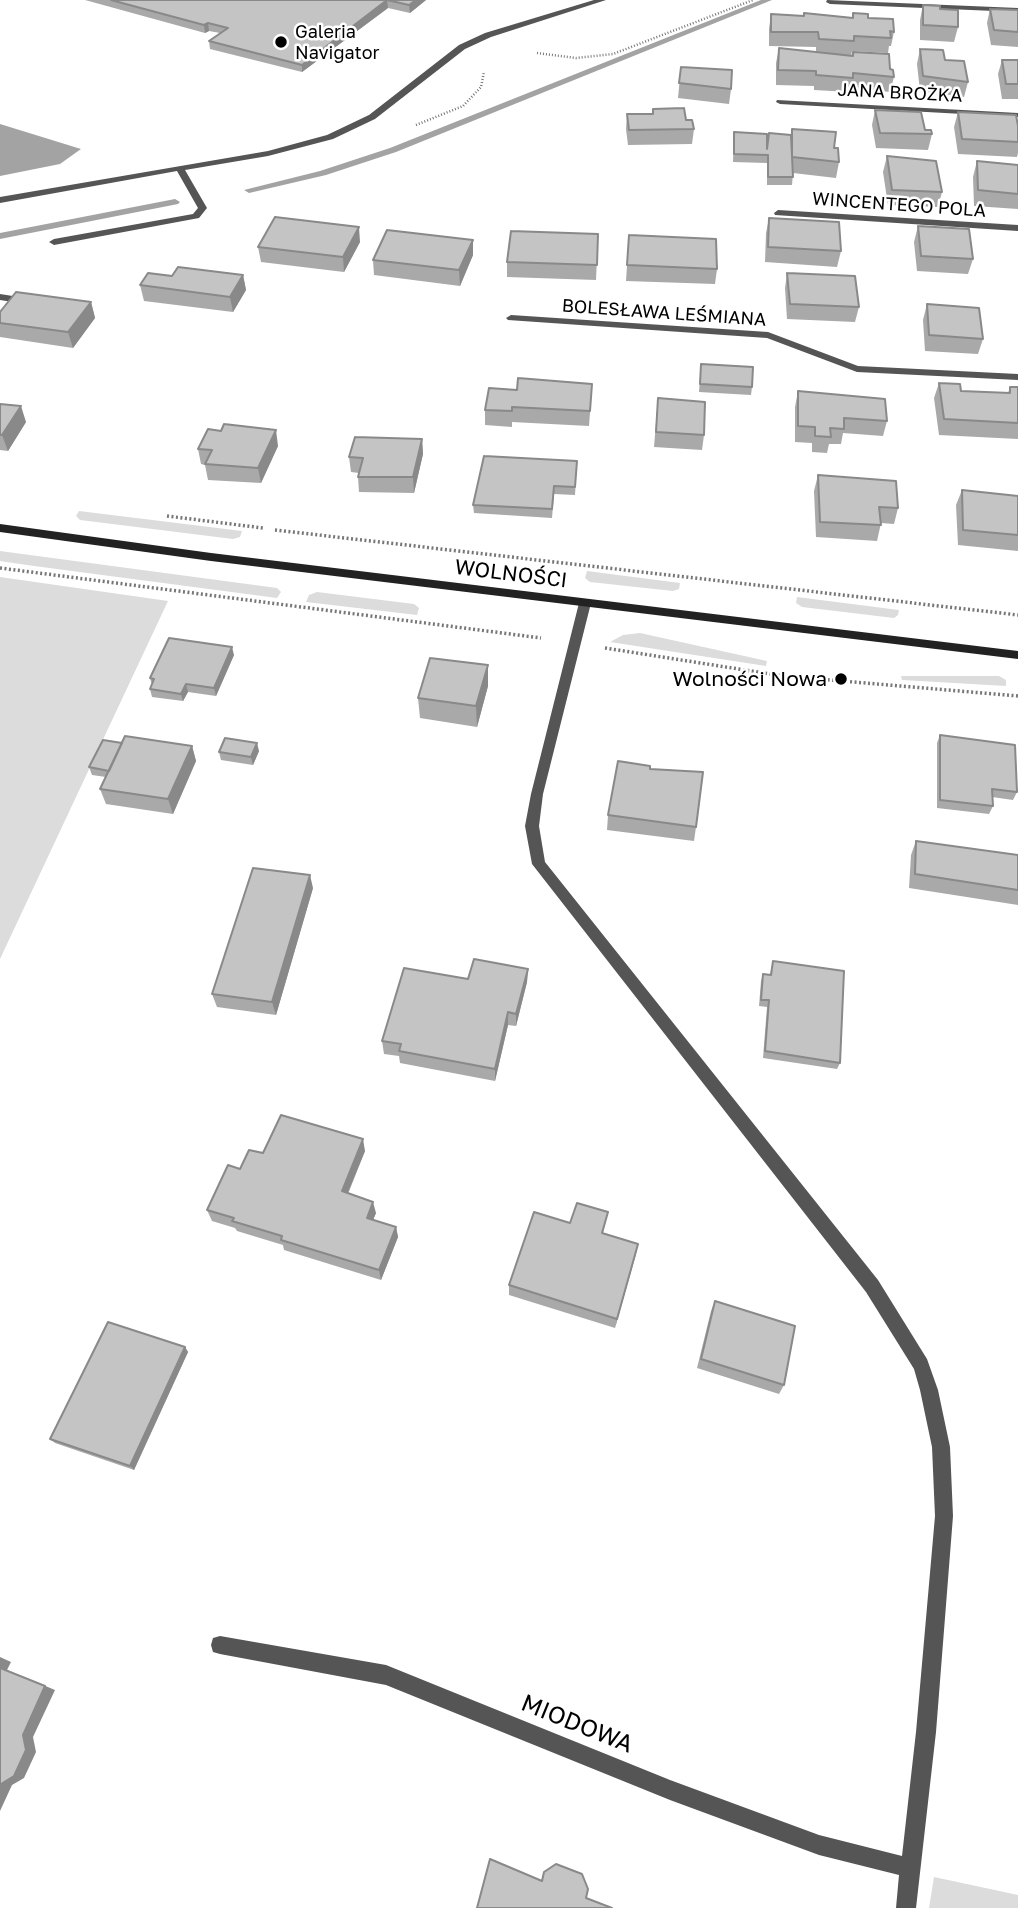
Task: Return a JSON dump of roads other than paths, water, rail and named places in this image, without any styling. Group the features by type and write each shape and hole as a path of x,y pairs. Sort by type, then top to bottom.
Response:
{"main road":[{"name":"WOLNOŚCI","path":"0,528 1018,655"}],"street":[{"path":"0,200 268,153 330,137 372,117 462,47 488,35 602,0"},
{"path":"830,2 1018,10"},
{"name":"JANA BROŻKA","path":"780,102 1018,115"},
{"path":"54,242 196,216 203,208 180,169"},
{"name":"WINCENTEGO POLA","path":"778,213 1018,228"},
{"path":"0,298 19,300"},
{"name":"BOLESŁAWA LEŚMIANA","path":"511,318 768,335 857,369 1018,377"},
{"path":"585,603 537,794 532,826 539,864 872,1286 921,1365 929,1390 941,1447 944,1517 906,1908"},
{"name":"MIODOWA","path":"220,1645 386,1675 670,1790 794,1836 911,1868"}],"waterway":[{"path":"249,190 323,173 393,150 768,0"},
{"path":"0,236 175,202"}],"place":[{"name":"Galeria Navigator","path":"281,42"},
{"name":"Wolności Nowa","path":"841,679"}]}
